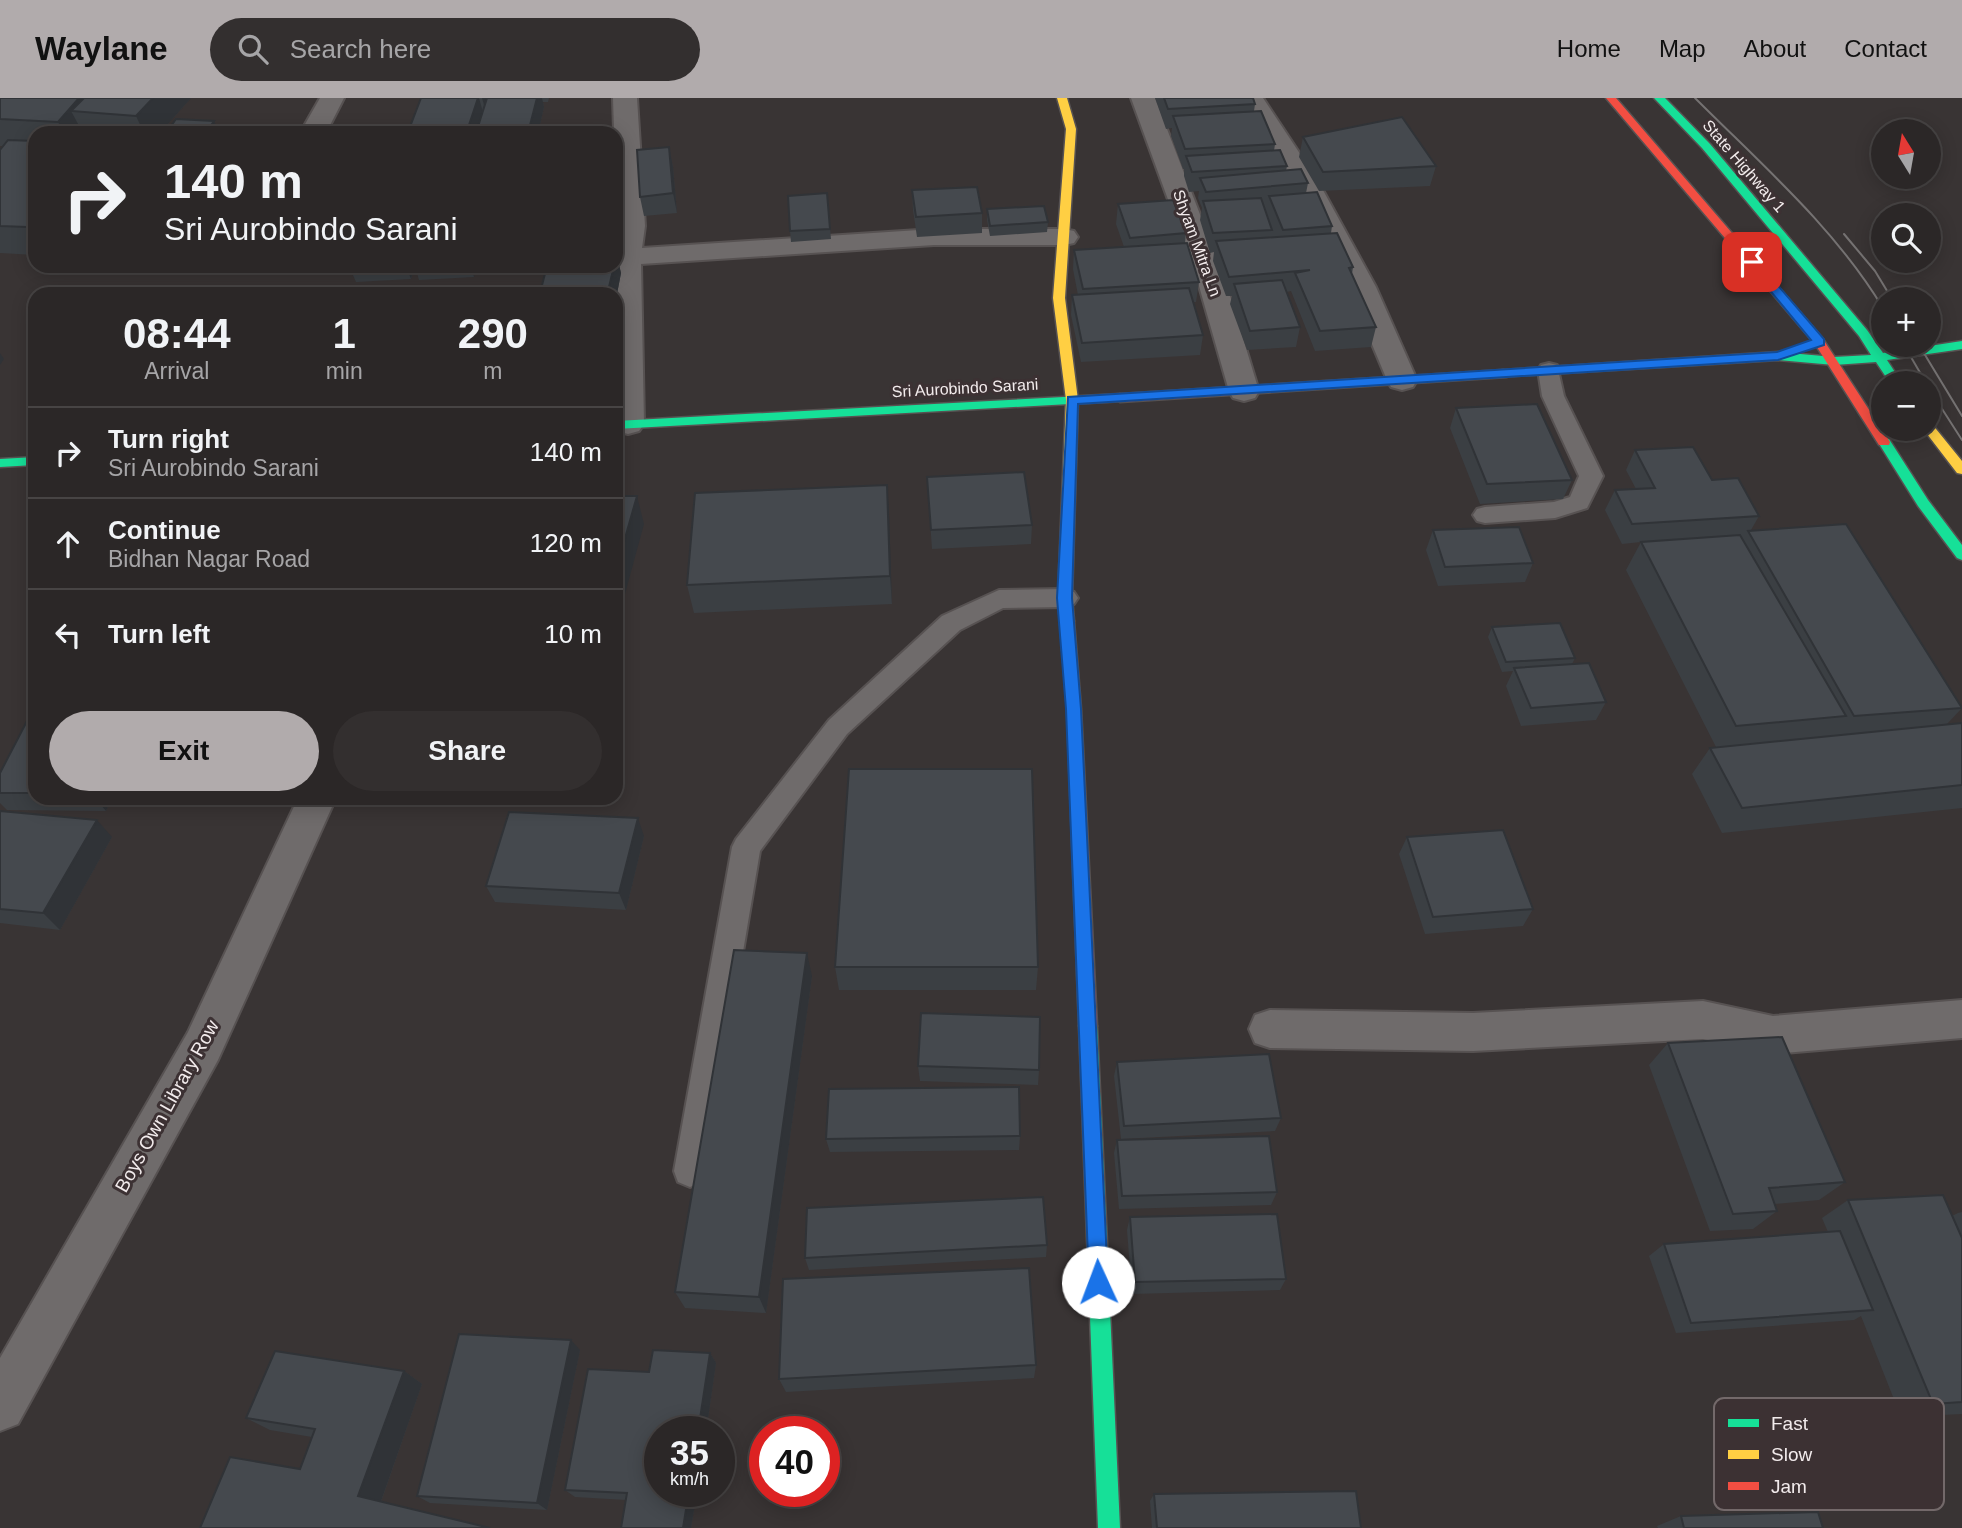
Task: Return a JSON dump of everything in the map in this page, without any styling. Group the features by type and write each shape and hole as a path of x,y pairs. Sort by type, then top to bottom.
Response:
{"main road":[{"path":"1062,98 1071,129 1059,298 1072,400 1065,598 1074,709 1109,1528"},
{"path":"1611,98 1834,361 1923,503 1962,555"},
{"name":"State Highway 1","path":"1659,98 1706,146 1863,333 1887,371"},
{"path":"1778,356 1819,342 1871,332"},
{"path":"1778,356 1834,361 1878,358 1962,345"},
{"name":"Sri Aurobindo Sarani","path":"623,425 1244,391 1778,356"},
{"path":"1939,441 1962,470"},
{"path":"0,463 28,461"}],"street":[{"path":"317,126 332,98"},
{"path":"623,391 627,257 623,226 625,98"},
{"name":"Shyam Mitra Ln","path":"1143,98 1211,279 1244,391"},
{"path":"1251,98 1305,181 1362,286 1402,380"},
{"path":"627,257 934,237 1065,237"},
{"name":"Boys Own Library Row","path":"0,1406 203,1046 314,805"},
{"path":"1270,1029 1474,1032 1703,1020 1773,1035 1962,1019"}],"lane":[{"path":"1485,515 1555,510 1579,502 1591,476 1553,396 1549,370"},
{"path":"690,1171 746,847 838,727 951,623 999,599 1065,598"}],"building":[{"path":"0,98 79,98 58,122 0,119"},
{"path":"84,98 153,98 136,116 71,111"},
{"path":"421,98 478,98 469,126 410,126"},
{"path":"487,98 537,98 530,126 478,126"},
{"path":"1164,98 1253,98 1255,104 1168,109"},
{"path":"1261,111 1275,144 1185,149 1173,116"},
{"path":"1402,117 1436,166 1323,172 1303,137"},
{"path":"176,119 214,121 211,126 171,126"},
{"path":"8,140 28,141 27,227 0,226 0,150"},
{"path":"669,147 673,193 640,197 637,150"},
{"path":"1280,150 1287,166 1192,172 1186,156"},
{"path":"1301,169 1308,183 1206,192 1200,178"},
{"path":"977,187 982,213 916,217 912,190"},
{"path":"1317,192 1332,226 1283,230 1269,196"},
{"path":"827,193 830,229 790,231 788,196"},
{"path":"1261,198 1272,230 1213,233 1203,201"},
{"path":"1173,200 1186,233 1130,238 1118,204"},
{"path":"1044,206 1048,222 990,226 987,209"},
{"path":"1337,233 1353,267 1349,268 1376,327 1320,331 1295,273 1310,270 1229,277 1216,241"},
{"path":"1187,243 1199,282 1083,289 1074,250"},
{"path":"545,273 612,273 609,287 542,287"},
{"path":"1282,280 1300,327 1250,331 1234,284"},
{"path":"1189,288 1203,335 1082,343 1072,295"},
{"path":"1537,404 1572,480 1487,484 1456,408"},
{"path":"1693,447 1712,480 1738,478 1759,516 1632,524 1615,490 1655,488 1635,450"},
{"path":"1024,472 1032,525 931,530 927,477"},
{"path":"887,485 890,576 687,585 695,493"},
{"path":"623,496 637,496 623,545"},
{"path":"1846,524 1962,708 1854,716 1748,531"},
{"path":"1519,527 1533,563 1445,567 1433,530"},
{"path":"1740,535 1846,716 1736,726 1641,542"},
{"path":"1560,623 1575,658 1506,662 1492,627"},
{"path":"1589,663 1606,702 1531,708 1514,668"},
{"path":"28,721 28,793 0,793 0,773"},
{"path":"1962,723 1962,785 1742,808 1710,748"},
{"path":"849,769 1032,769 1038,967 835,967"},
{"path":"0,811 97,820 43,913 0,909"},
{"path":"509,812 638,818 619,893 486,886"},
{"path":"1503,830 1533,909 1433,917 1407,837"},
{"path":"734,950 807,953 759,1297 675,1292"},
{"path":"921,1013 1040,1017 1039,1070 918,1066"},
{"path":"1782,1037 1845,1182 1769,1188 1777,1211 1733,1214 1668,1043"},
{"path":"1269,1054 1281,1118 1124,1126 1117,1062"},
{"path":"1019,1087 1020,1136 826,1139 829,1089"},
{"path":"1269,1136 1277,1192 1122,1196 1117,1140"},
{"path":"1943,1195 1962,1238 1962,1402 1944,1403 1944,1398 1930,1398 1848,1200"},
{"path":"1043,1197 1047,1245 805,1258 807,1208"},
{"path":"1277,1214 1286,1279 1135,1282 1130,1217"},
{"path":"1840,1231 1873,1310 1691,1323 1664,1244"},
{"path":"1029,1268 1036,1365 779,1379 783,1279"},
{"path":"459,1334 571,1340 537,1503 417,1496"},
{"path":"653,1350 710,1353 700,1416 644,1416 644,1507 686,1507 683,1528 621,1528 627,1493 565,1490 588,1369 649,1372"},
{"path":"275,1351 404,1371 358,1496 490,1528 200,1528 230,1457 300,1469 315,1429 246,1418"},
{"path":"1356,1491 1361,1528 1157,1528 1154,1494"},
{"path":"1818,1512 1823,1528 1684,1528 1681,1516"}],"tram line":[{"path":"1695,98 1820,224 1871,289"},
{"path":"1844,234 1885,287"},
{"path":"1911,357 1919,371"},
{"path":"1926,357 1962,416"},
{"path":"1941,407 1962,440"}],"traffic: fast":[{"path":"1659,98 1706,146 1863,333 1888,371"},
{"path":"1778,356 1834,361 1878,358 1962,345"},
{"path":"1503,374 1778,356"},
{"path":"623,425 1120,398"},
{"path":"1884,442 1923,503 1962,555"},
{"path":"0,463 28,461"},
{"path":"1088,1026 1109,1528"}],"traffic: slow":[{"path":"1062,98 1071,129 1059,298 1072,400 1065,598 1067,621"},
{"path":"1939,441 1962,470"}],"traffic: jam":[{"path":"1611,98 1819,342 1884,442"},
{"path":"1120,398 1503,374"},
{"path":"1067,621 1074,709 1088,1026"}],"route":[{"path":"1098,1282 1074,709 1065,598 1072,400 1778,356 1819,342 1752,262"}]}
